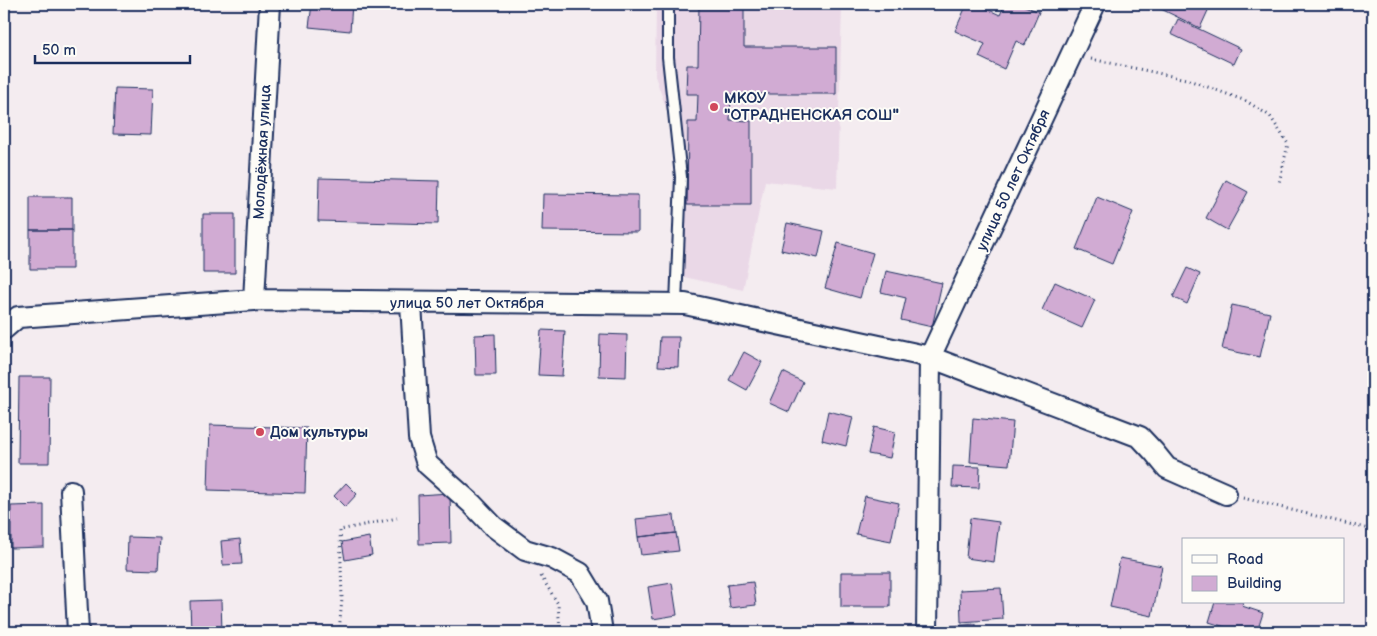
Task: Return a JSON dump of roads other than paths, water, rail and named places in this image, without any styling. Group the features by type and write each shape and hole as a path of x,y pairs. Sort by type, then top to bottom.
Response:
{"street":[{"name":"Молодёжная улица","path":"254,300 270,4"},
{"name":"улица 50 лет Октября","path":"927,632 930,357 1095,4"},
{"name":"улица 50 лет Октября","path":"4,329 18,317 254,300 411,303 685,304 930,357 1140,437 1167,468 1226,494"},
{"path":"411,303 419,438 427,464 472,504 493,526 525,550 552,558 580,573 597,601 602,632"},
{"path":"71,492 78,632"}],"lane":[{"path":"668,4 668,57 681,177 676,304"}],"place":[{"name":"МКОУ \"ОТРАДНЕНСКАЯ СОШ\"","path":"714,107"},
{"name":"Дом культуры","path":"260,432"}]}
